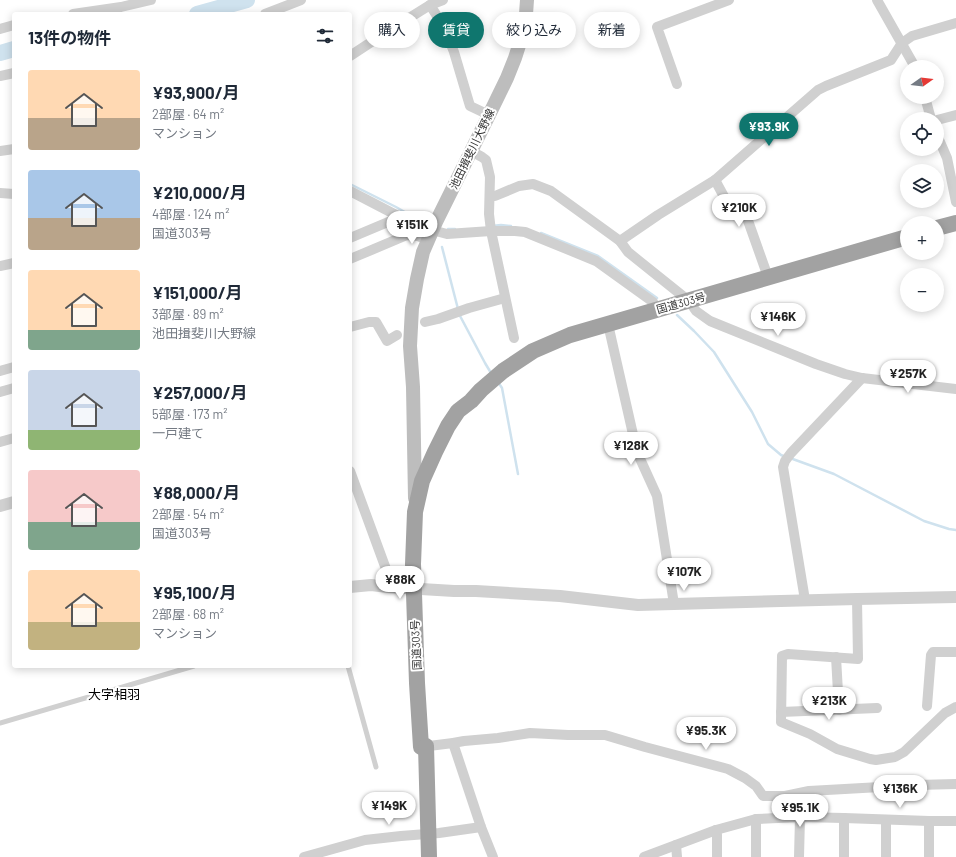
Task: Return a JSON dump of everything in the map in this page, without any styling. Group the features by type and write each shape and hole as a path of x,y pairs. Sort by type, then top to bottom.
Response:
{"highway":[{"path":"944,226 956,222"},
{"name":"国道303号","path":"424,857 424,747 426,682 417,589 413,564 415,512 422,481 448,426 458,412 502,371 534,351 570,335 900,239"},
{"name":"国道303号","path":"417,589 421,564 423,513 430,484 441,452 471,401"},
{"name":"国道303号","path":"424,747 429,857"}],"main road":[{"name":"池田揖斐川大野線","path":"415,512 413,386 410,346 412,308 417,280 430,235 507,78 515,58 522,36 527,0"}],"street":[{"path":"82,12 120,3 151,0"},
{"path":"272,12 301,0"},
{"path":"677,84 657,27 729,0"},
{"path":"878,0 911,60"},
{"path":"352,55 385,32 436,2 454,52 470,106 489,115"},
{"path":"620,241 658,215 715,180 818,90 891,60 902,44 912,36 956,23"},
{"path":"0,29 12,26"},
{"path":"0,76 12,73"},
{"path":"944,118 956,115"},
{"path":"0,151 12,149"},
{"path":"471,151 486,160 490,177 489,214 491,231 514,338"},
{"path":"944,151 947,158 956,202"},
{"path":"715,180 728,204 746,215 768,277"},
{"path":"490,196 494,196 519,186 533,184 551,191 620,241 628,252 689,301 696,311 710,321 816,364 845,374 862,378 956,389"},
{"path":"0,192 12,194"},
{"path":"352,192 400,217 352,237"},
{"path":"352,258 407,235 418,236 491,231 525,232 596,261 653,302 657,310"},
{"path":"0,266 12,263"},
{"path":"425,322 505,298"},
{"path":"352,327 369,322 376,322 387,341 397,335"},
{"path":"608,324 637,452 658,496 674,604"},
{"path":"0,371 12,368"},
{"path":"805,600 783,467 785,461 794,449 862,378"},
{"path":"0,392 12,389"},
{"path":"0,442 12,439"},
{"path":"352,476 386,569 388,588"},
{"path":"0,506 12,503"},
{"path":"352,588 371,585 388,588 560,596 638,604 956,597"},
{"path":"857,599 858,659 788,654 782,656 780,722 810,734 837,749 876,760 895,757 904,752 945,713 956,707"},
{"path":"927,706 932,652 956,652"},
{"path":"836,657 839,710"},
{"path":"781,712 877,708"},
{"path":"424,747 530,733 605,735 728,769 756,786 763,796 785,796 809,791 956,784"},
{"path":"453,743 481,827 493,857"},
{"path":"799,857 800,817"},
{"path":"644,857 716,830 756,819 800,817 956,821"},
{"path":"844,818 844,857"},
{"path":"756,819 756,857"},
{"path":"886,820 886,857"},
{"path":"929,821 929,857"},
{"path":"304,857 364,840 438,834 481,827"},
{"path":"716,830 717,857"},
{"path":"676,845 677,857"}],"lane":[{"path":"0,723 187,668"},
{"path":"349,668 376,767"}],"waterway":[{"path":"204,12 247,0"},
{"path":"0,53 12,50"},
{"path":"352,185 422,222"},
{"path":"492,226 511,226"},
{"path":"448,229 455,229"},
{"path":"541,233 598,256 657,298"},
{"path":"442,247 458,309"},
{"path":"459,314 491,373"},
{"path":"677,315 714,352 752,412 768,444 781,455 786,457"},
{"path":"498,382 502,388 518,474"},
{"path":"790,458 834,474 924,521 956,530"}],"district":[{"name":"大字相羽","path":"114,694"}]}
